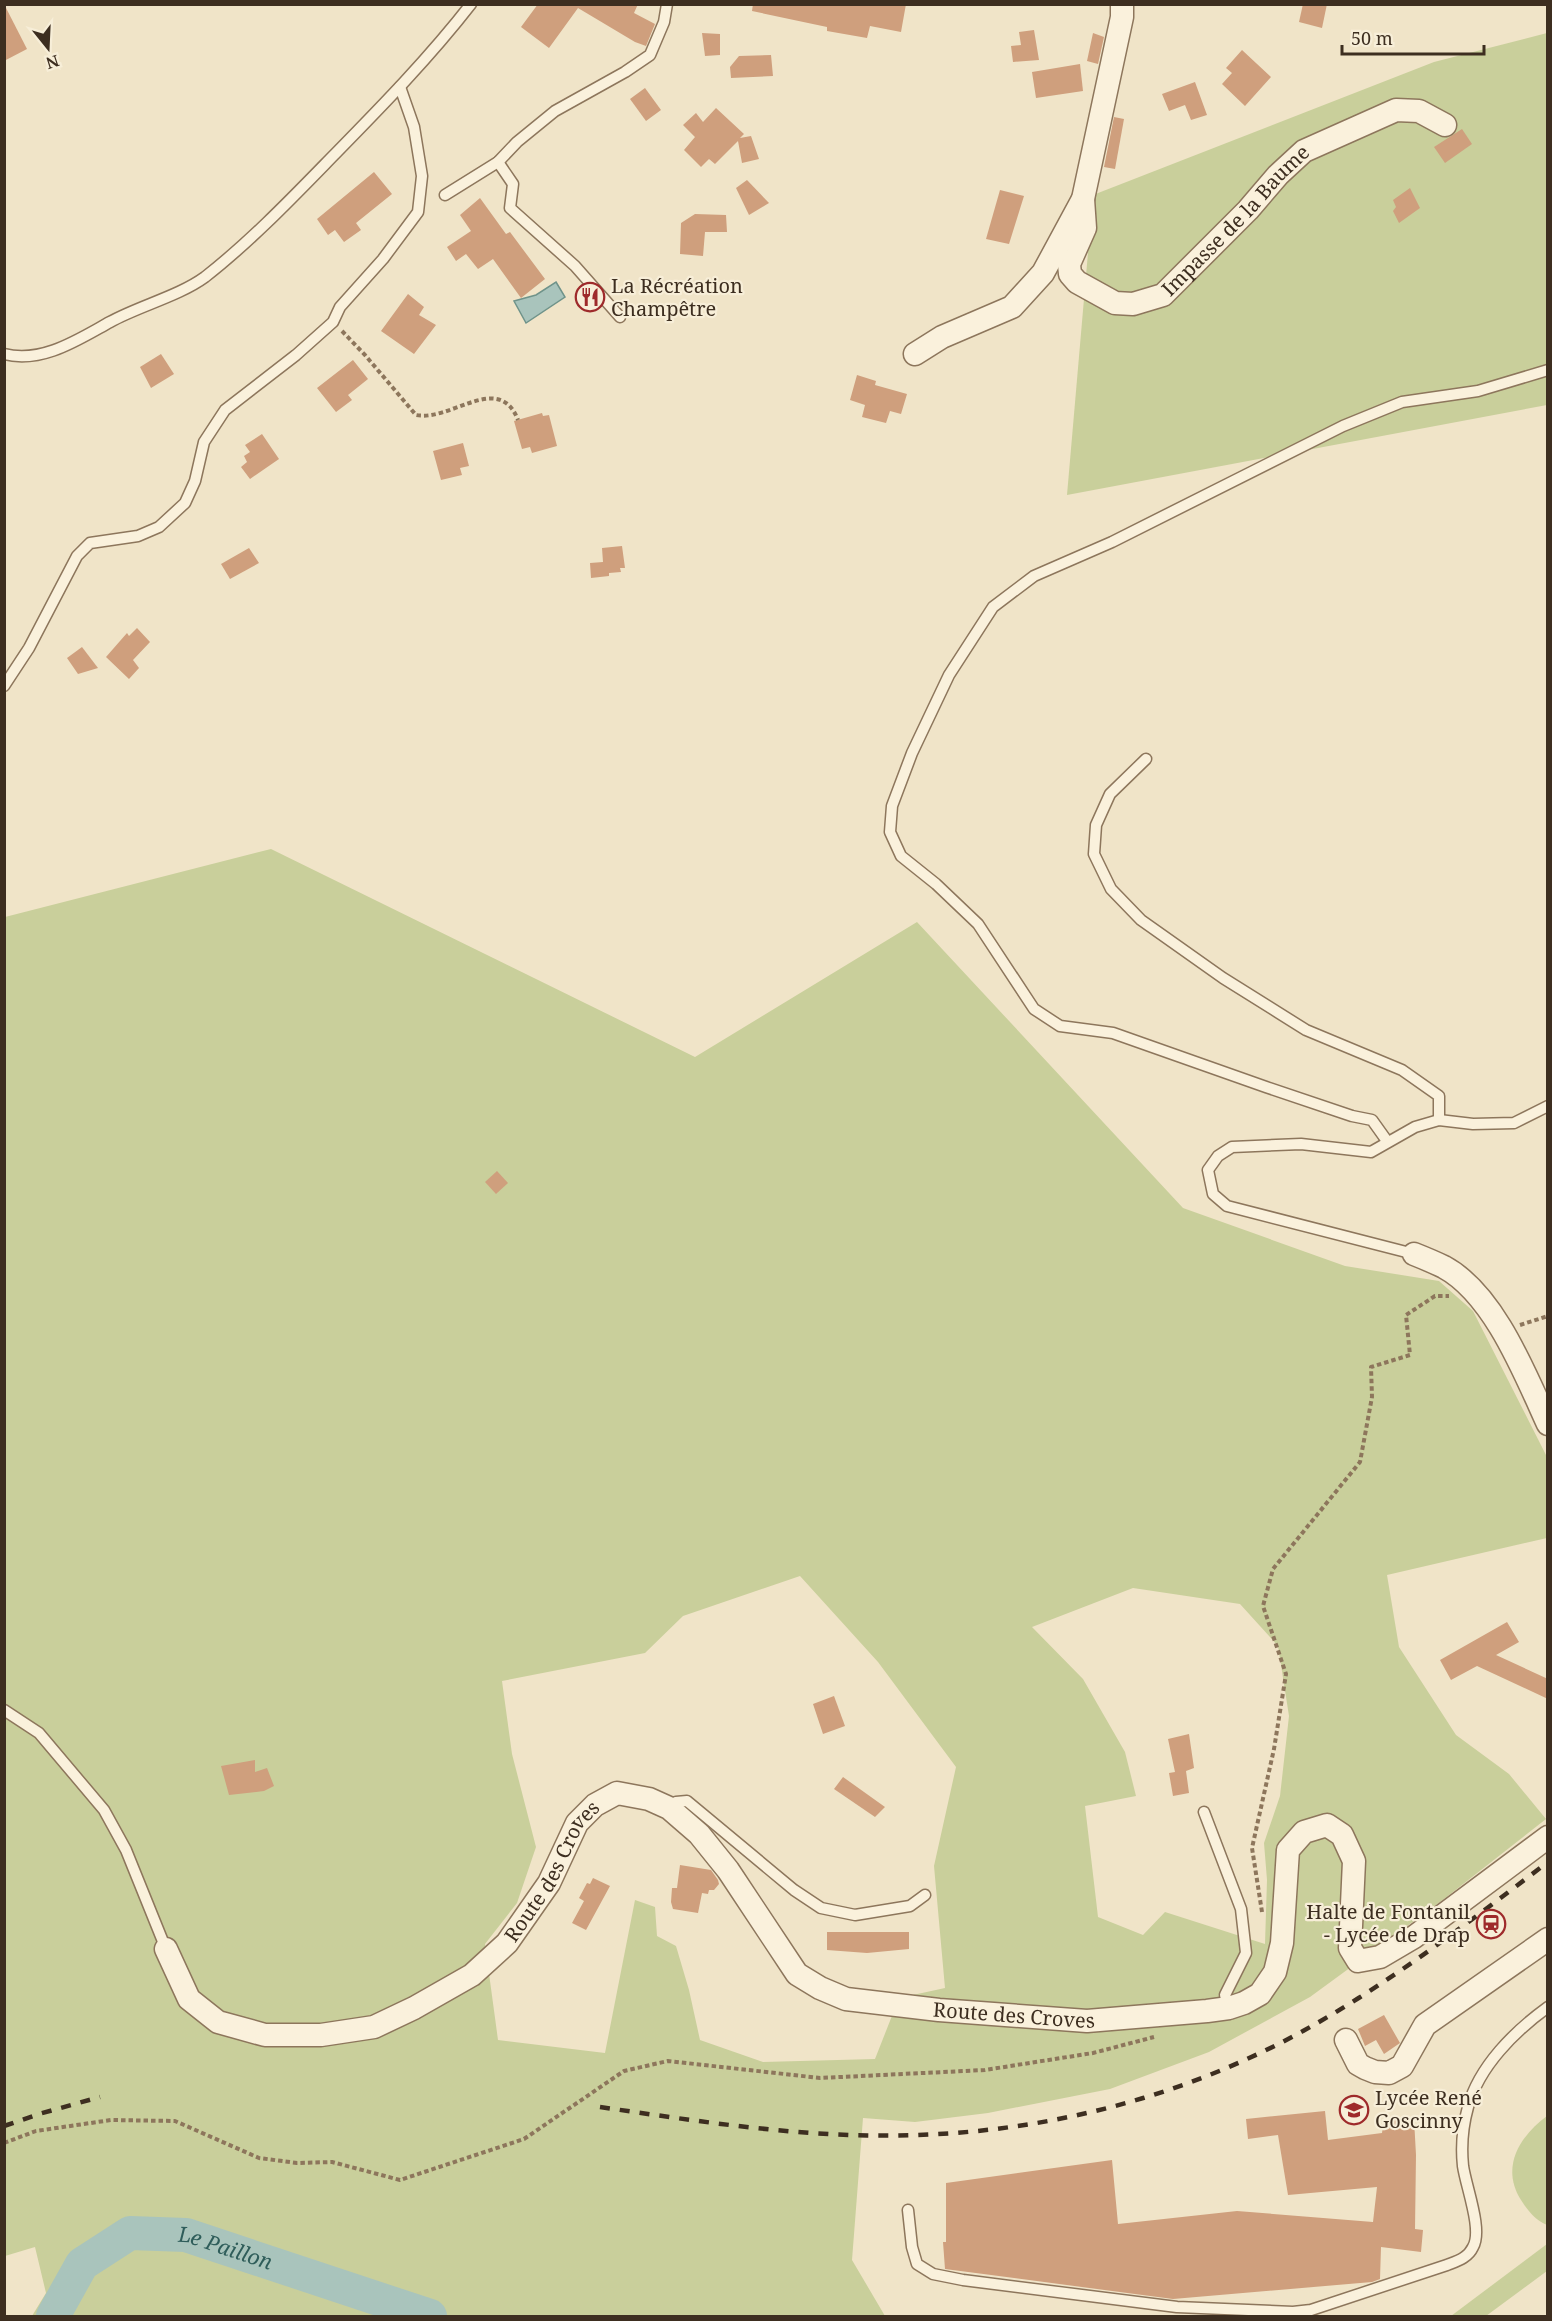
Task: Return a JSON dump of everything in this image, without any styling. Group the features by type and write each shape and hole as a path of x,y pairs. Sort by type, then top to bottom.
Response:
{"street":[{"path":"915,354 942,337 1012,307 1042,273 1083,200 1122,17 1122,4"},
{"name":"Impasse de la Baume","path":"1083,200 1085,228 1070,264 1070,274 1077,282 1115,303 1133,304 1163,295 1304,151 1396,110 1419,111 1446,125"},
{"path":"1414,1254 1445,1268 1477,1296 1516,1355 1548,1424"},
{"name":"Route des Croves","path":"166,1949 189,1999 218,2022 265,2035 321,2036 374,2027 414,2008 472,1975 507,1944 549,1883 577,1823 595,1805 617,1793 649,1799 669,1808 699,1834 728,1870 749,1905 797,1974 820,1988 846,1998 939,2010 1087,2021 1218,2010 1260,1994 1275,1972 1282,1943 1288,1850 1304,1832 1327,1825 1342,1835 1354,1861 1350,1948 1359,1961 1380,1957 1414,1937 1548,1837"},
{"path":"1346,2040 1358,2064 1375,2072 1389,2073 1402,2066 1425,2025 1548,1939"}],"lane":[{"path":"4,354 35,355 67,345 203,278 278,212 400,87 442,41 471,4"},
{"path":"445,195 498,162 517,142 555,111 625,72 650,55 664,22 667,4"},
{"path":"4,686 29,648 77,556 90,543 138,536 159,527 185,503 195,481 204,442 225,410 296,355 333,322 340,307 383,259 418,212 422,176 414,127 400,87"},
{"path":"498,162 513,184 510,208 575,266 620,316"},
{"path":"1388,1141 1372,1120 1298,1098 1113,1033 1060,1026 1034,1009 978,924 936,884 901,856 890,832 892,806 912,753 949,675 993,607 1034,576 1112,542 1343,426 1402,402 1478,391 1548,370"},
{"path":"1146,759 1110,794 1096,825 1094,854 1110,889 1141,920 1222,978 1306,1030 1402,1070 1438,1096 1439,1120"},
{"path":"1414,1254 1227,1206 1214,1194 1209,1182 1208,1170 1218,1156 1232,1147 1301,1144 1371,1152 1415,1127 1439,1120 1473,1124 1514,1124 1548,1106"},
{"name":"Route des Croves","path":"4,1710 39,1733 104,1810 126,1850 166,1949"},
{"path":"669,1808 676,1802 687,1801 794,1890 821,1908 855,1915 910,1906 925,1895"},
{"path":"1204,1812 1241,1909 1246,1953 1218,2010"},
{"path":"908,2210 912,2247 917,2264 933,2274 963,2280 1177,2307 1293,2312 1311,2310 1447,2265 1466,2257 1474,2247 1477,2235 1463,2166 1463,2134 1468,2105 1481,2076 1506,2044 1548,2007"}],"path":[{"path":"333,322 365,355 416,415 427,417 488,397 502,399 508,403 513,407 518,420"},
{"path":"1262,1912 1252,1848 1274,1749 1286,1674 1263,1606 1273,1569 1360,1462 1372,1397 1371,1367 1410,1355 1406,1315 1435,1296 1477,1296"},
{"path":"1502,1331 1548,1316"},
{"path":"4,2143 36,2131 111,2121 175,2121 259,2158 297,2163 332,2162 400,2180 524,2139 624,2071 668,2061 820,2078 985,2070 1093,2053 1161,2036"}],"green space":[{"path":"1547,33 1547,405 1067,495 1093,195 1434,62"},
{"path":"271,849 695,1057 917,922 1183,1208 1345,1266 1439,1281 1473,1311 1547,1457 1547,1538 1387,1575 1399,1647 1456,1735 1509,1774 1546,1819 1444,1899 1310,1997 1209,2052 1110,2089 988,2113 915,2122 863,2118 852,2260 885,2316 32,2316 46,2293 35,2247 5,2256 5,917","holes":["800,1576 878,1662 956,1767 934,1866 945,1988 899,1998 875,2059 763,2062 700,2040 676,1946 657,1936 655,1907 635,1900 605,2053 498,2040 485,1944 517,1903 536,1847 512,1754 502,1681 645,1653 683,1616","1133,1588 1240,1604 1278,1646 1289,1716 1280,1796 1264,1843 1267,1880 1265,1944 1165,1912 1143,1935 1098,1917 1085,1806 1136,1796 1125,1752 1083,1679 1032,1627"]},
{"path":"1547,2116 1547,2225 1535,2218 1524,2204 1515,2188 1512,2176 1516,2153 1521,2143"},
{"path":"1547,2244 1547,2271 1486,2316 1451,2316"}],"water":[{"path":"556,282 565,297 526,323 514,301 536,295"}],"building":[{"path":"4,4 27,49 4,61"},
{"path":"538,4 638,4 634,13 655,24 646,46 635,42 578,8 549,48 521,27"},
{"path":"753,4 906,4 901,32 870,26 867,38 827,31 827,27 752,11"},
{"path":"1303,4 1327,4 1322,28 1299,22"},
{"path":"1034,30 1039,60 1013,62 1011,46 1021,45 1019,32"},
{"path":"702,33 720,34 720,55 705,56"},
{"path":"1093,33 1104,37 1098,64 1087,61"},
{"path":"1242,50 1271,77 1245,106 1222,84 1232,73 1226,68"},
{"path":"771,55 773,76 731,78 730,67 739,56"},
{"path":"1080,64 1083,91 1036,98 1032,72"},
{"path":"1195,82 1207,115 1191,120 1185,105 1169,111 1162,94"},
{"path":"645,88 661,110 646,121 630,99"},
{"path":"716,108 744,134 740,138 751,136 759,159 742,163 738,141 715,164 709,159 701,167 684,150 695,137 683,125 696,113 703,122"},
{"path":"1114,117 1124,119 1115,169 1104,167"},
{"path":"1462,129 1472,144 1445,163 1434,147"},
{"path":"374,172 392,194 356,223 361,230 344,242 335,230 328,235 317,219"},
{"path":"747,180 769,203 749,215 736,188"},
{"path":"1410,188 1420,208 1399,223 1393,211 1396,207 1393,200"},
{"path":"1000,190 1024,196 1009,244 986,239"},
{"path":"480,198 506,234 510,232 545,279 521,298 493,259 478,269 466,254 456,261 447,247 471,231 460,215"},
{"path":"695,214 726,215 727,232 705,232 703,256 680,254 681,223"},
{"path":"408,294 424,307 419,315 436,325 414,354 381,331"},
{"path":"161,354 174,374 151,388 140,367"},
{"path":"353,360 368,379 348,395 352,400 336,412 317,388"},
{"path":"857,375 876,381 875,385 907,394 901,414 890,411 886,423 862,417 865,405 850,400"},
{"path":"542,413 543,416 549,415 557,446 532,453 530,447 522,449 514,421"},
{"path":"262,434 279,459 250,479 241,467 247,462 244,456 250,452 245,445"},
{"path":"463,443 469,466 460,468 462,475 441,480 433,451"},
{"path":"622,546 625,568 620,568 621,572 609,573 609,576 591,578 590,563 603,562 602,548"},
{"path":"249,548 259,563 230,579 221,564"},
{"path":"137,628 150,642 133,660 139,668 129,679 106,657 127,633 129,636"},
{"path":"82,647 98,668 78,674 67,658"},
{"path":"497,1171 508,1183 496,1194 485,1182"},
{"path":"1507,1622 1519,1642 1496,1655 1548,1679 1548,1699 1477,1666 1451,1680 1440,1660"},
{"path":"834,1696 845,1726 823,1734 813,1704"},
{"path":"1189,1734 1194,1768 1186,1771 1189,1793 1173,1796 1169,1773 1175,1772 1168,1739"},
{"path":"255,1760 255,1772 267,1768 274,1786 264,1791 229,1795 221,1766"},
{"path":"843,1777 885,1807 875,1817 834,1789"},
{"path":"680,1865 711,1870 718,1880 719,1884 714,1890 709,1890 708,1894 702,1893 698,1913 673,1909 672,1888 677,1888"},
{"path":"593,1878 610,1886 586,1930 572,1923 584,1901 579,1898 587,1883 590,1884"},
{"path":"827,1932 909,1932 909,1949 867,1953 827,1950"},
{"path":"1384,2015 1400,2043 1384,2054 1376,2040 1365,2046 1358,2029"},
{"path":"1325,2111 1328,2140 1382,2133 1384,2119 1414,2119 1415,2229 1423,2230 1421,2252 1381,2247 1380,2279 1372,2282 1173,2299 945,2269 943,2242 946,2242 946,2183 1112,2160 1118,2224 1237,2211 1373,2222 1377,2187 1288,2195 1278,2135 1248,2139 1246,2119"}],"waterway":[{"name":"Le Paillon","path":"53,2316 82,2264 130,2233 186,2235 430,2316"}],"railway":[{"path":"600,2107 757,2128 876,2136 966,2132 1016,2126 1116,2106 1212,2074 1303,2031 1398,1972 1548,1862"},
{"path":"4,2126 100,2097"}],"place":[{"name":"La Récréation Champêtre","path":"590,297"},
{"name":"Halte de Fontanil - Lycée de Drap","path":"1491,1924"},
{"name":"Lycée René Goscinny","path":"1354,2110"}]}
